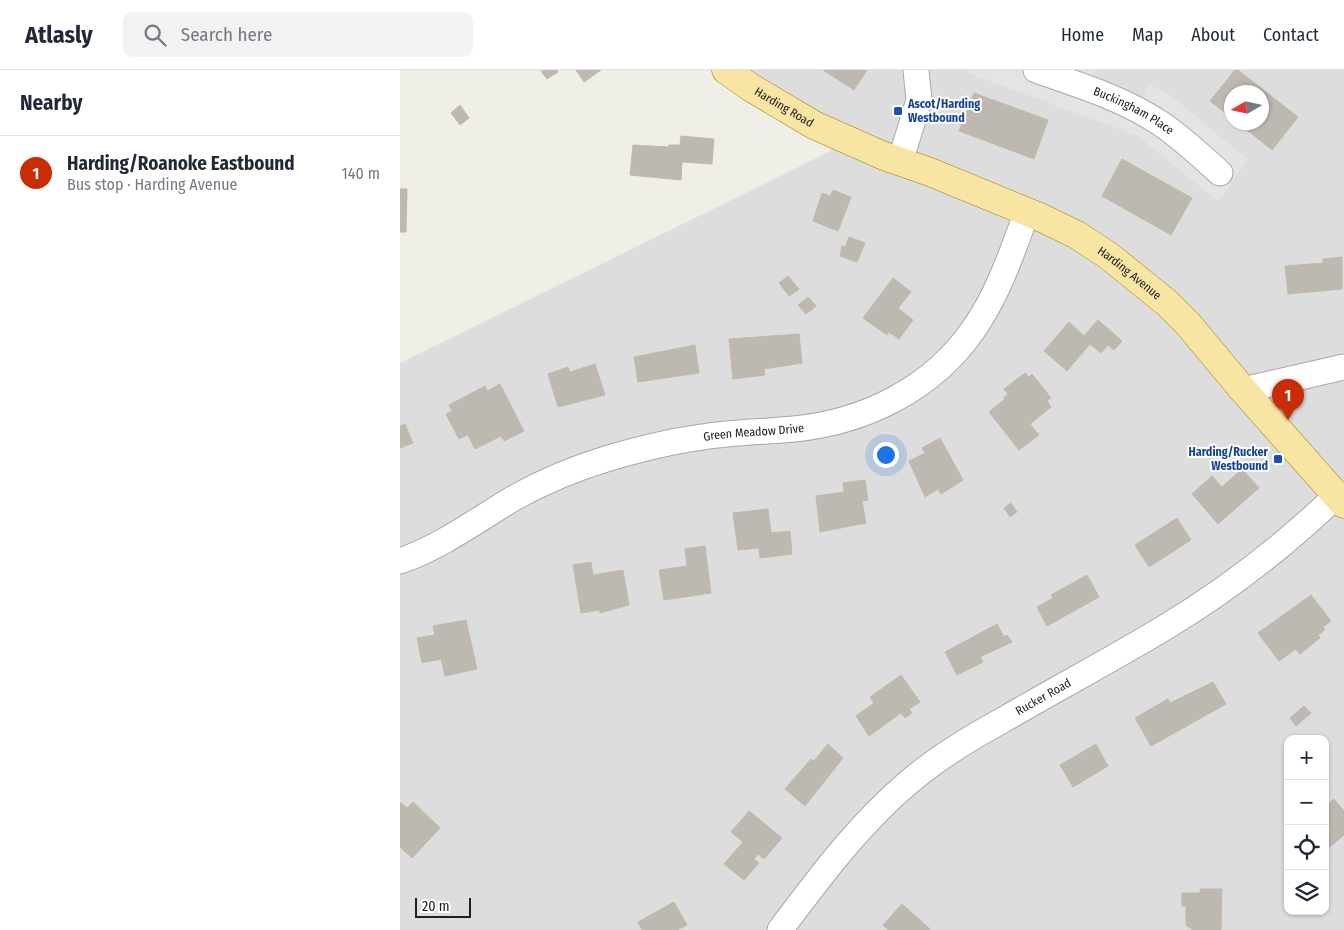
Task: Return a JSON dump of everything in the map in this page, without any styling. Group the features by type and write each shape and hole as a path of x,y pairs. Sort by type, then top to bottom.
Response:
{"main road":[{"name":"Harding Road","path":"726,70 786,110 844,138"},
{"name":"Harding Avenue","path":"844,138 1027,212 1077,235 1141,281 1188,324 1243,390 1340,500"}],"street":[{"path":"900,162 919,100 916,70"},
{"name":"Buckingham Place","path":"1036,70 1103,93 1130,105 1161,124 1220,173"},
{"name":"Green Meadow Drive","path":"400,562 444,541 544,482 600,461 661,444 703,436 816,426 858,415 897,398 939,371 974,330 997,288 1027,212"},
{"path":"1243,390 1344,366"},
{"name":"Rucker Road","path":"793,925 850,841 875,814 930,766 975,736 1164,628 1251,568 1305,526 1322,511 1326,503 1340,500"}],"shaded area":[{"path":"742,70 1344,70 1344,930 400,930 400,363 831,151 840,125"},
{"path":"969,70 1094,70 1092,78 1143,97 1148,84 1169,94 1248,160 1218,201 1138,136 968,73"}],"building":[{"path":"557,70 558,72 547,79 541,71"},
{"path":"576,70 601,70 584,82"},
{"path":"823,70 867,70 854,90"},
{"path":"1235,70 1238,70 1257,85 1224,85 1224,112 1210,101"},
{"path":"974,93 1048,120 1034,159 959,131"},
{"path":"1269,94 1298,117 1272,150 1247,130 1269,130"},
{"path":"460,105 469,118 460,125 451,113"},
{"path":"681,136 714,139 712,164 682,162 681,180 630,175 633,145 668,147 669,145 680,145"},
{"path":"1122,159 1192,198 1171,235 1102,196"},
{"path":"400,189 407,189 406,232 400,232"},
{"path":"833,190 851,197 838,231 813,221 822,193 830,196"},
{"path":"849,237 865,243 857,262 840,256 842,246 845,247"},
{"path":"1342,257 1342,289 1288,294 1285,266 1323,263 1323,259"},
{"path":"788,276 799,289 789,296 779,283"},
{"path":"893,278 911,292 898,308 913,320 899,339 889,332 887,335 863,318"},
{"path":"808,297 816,306 806,314 798,305"},
{"path":"1098,320 1122,341 1114,350 1108,345 1101,353 1090,344 1067,371 1044,351 1069,322 1084,336"},
{"path":"799,334 802,363 764,369 765,375 733,379 729,339"},
{"path":"695,345 699,373 638,382 634,357"},
{"path":"595,364 605,395 558,407 548,374 568,367 570,372"},
{"path":"1025,373 1029,377 1032,374 1051,398 1047,401 1051,407 1030,424 1039,435 1019,450 989,412 1005,399 1004,397 1008,394 1004,389"},
{"path":"500,384 524,431 504,441 501,436 475,449 468,435 459,439 446,414 452,411 449,405 485,386 487,391"},
{"path":"405,424 413,443 400,448 400,426"},
{"path":"940,438 963,480 941,494 938,489 925,497 909,461 925,453 922,448"},
{"path":"1242,469 1259,488 1218,524 1192,494 1212,476 1222,487"},
{"path":"865,480 868,500 862,501 866,523 820,532 816,496 844,492 843,483"},
{"path":"1011,503 1017,512 1010,517 1004,508"},
{"path":"768,509 771,533 790,531 792,554 760,558 759,548 738,550 733,513"},
{"path":"1177,518 1191,540 1149,567 1135,545"},
{"path":"705,546 711,593 664,600 659,570 687,566 685,549"},
{"path":"591,562 593,575 623,570 629,605 600,613 600,610 581,613 573,565"},
{"path":"1087,575 1099,597 1047,626 1037,607 1053,598 1051,595"},
{"path":"1311,595 1331,621 1323,627 1325,630 1318,635 1320,638 1300,654 1296,649 1279,661 1258,633"},
{"path":"466,620 477,669 445,676 441,659 422,663 417,638 435,635 433,626"},
{"path":"997,624 1004,637 1007,635 1012,642 980,657 983,662 957,675 945,652"},
{"path":"901,675 920,702 909,709 912,713 905,718 901,713 869,736 856,716 874,703 870,697"},
{"path":"1213,682 1226,704 1151,746 1135,718 1168,699 1170,703"},
{"path":"1304,706 1311,713 1296,726 1290,718"},
{"path":"828,744 843,758 805,806 785,789 811,759 814,761"},
{"path":"1096,744 1108,766 1073,787 1060,765"},
{"path":"1334,799 1344,811 1344,835 1329,848 1329,825 1329,803"},
{"path":"400,802 407,808 413,802 440,828 412,858 400,847"},
{"path":"749,811 782,838 764,859 758,854 754,859 759,863 744,880 724,864 743,842 731,832"},
{"path":"1200,889 1222,889 1221,930 1193,930 1186,925 1186,906 1182,906 1182,893 1200,893"},
{"path":"674,902 687,925 677,930 642,930 638,922"},
{"path":"902,904 930,929 888,930 883,925"}],"place":[{"name":"Ascot/Harding Westbound","path":"898,111"},
{"name":"Harding/Roanoke Eastbound","path":"1288,420"},
{"name":"Harding/Rucker Westbound","path":"1278,459"}]}
